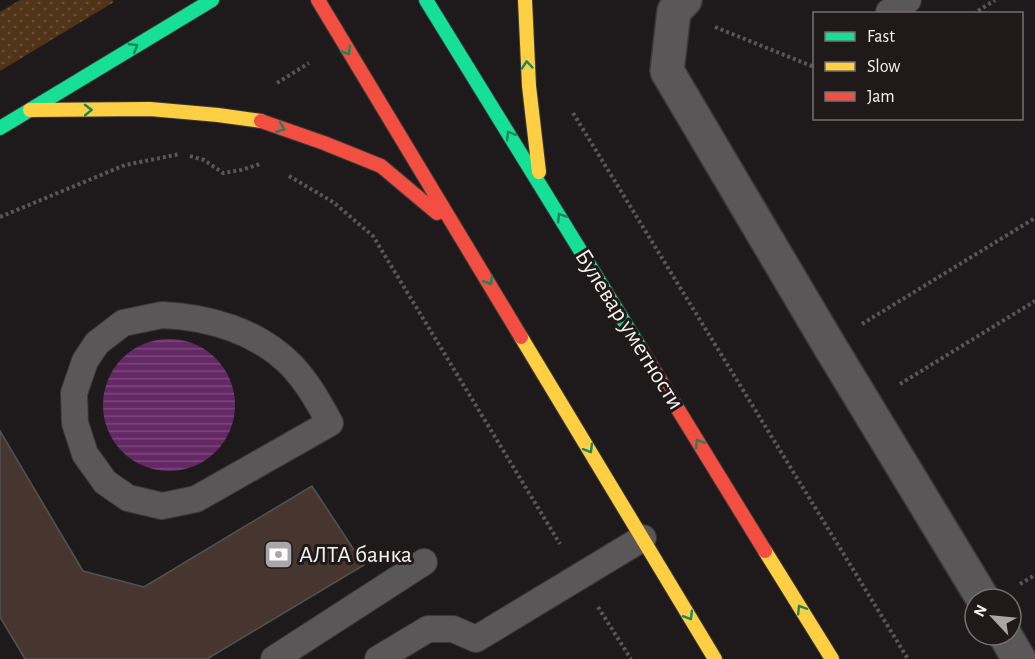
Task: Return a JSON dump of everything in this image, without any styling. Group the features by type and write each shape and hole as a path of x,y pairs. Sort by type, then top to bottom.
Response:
{"street":[{"path":"0,128 212,0"},
{"path":"318,0 716,659"},
{"name":"Булевар уметности","path":"426,0 832,659"},
{"path":"525,0 527,65 541,185"},
{"path":"680,5 667,71 976,587"},
{"path":"30,110 150,109 218,115 266,123 381,166 459,231"}],"lane":[{"path":"162,315 191,316 220,323 266,345 291,365 309,387 330,423 196,499 162,506 128,498 105,482 85,454 75,423 74,393 85,361 97,343 123,323 162,315"},
{"path":"378,659 428,629 453,629 476,649 579,577 643,538"},
{"path":"274,659 424,562"}],"path":[{"path":"976,12 995,0"},
{"path":"680,5 813,67"},
{"path":"570,102 573,113 908,659"},
{"path":"0,218 125,165 182,154 204,160 223,173 260,164 268,167"},
{"path":"283,173 333,202 373,236 631,659"},
{"path":"829,345 1035,218"},
{"path":"866,405 1035,301"}],"shaded area":[{"path":"20,0 112,0 114,2 0,71 0,12"},
{"path":"169,339 194,344 216,358 230,380 235,405 230,430 216,452 194,466 169,471 144,466 122,452 108,430 103,405 108,380 122,358 144,344"}],"building":[{"name":"АЛТА банка","path":"0,431 83,571 144,587 312,486 364,565 207,659 25,659 0,617"}],"traffic: fast":[{"path":"0,128 212,0"},
{"path":"426,0 641,349"}],"traffic: slow":[{"path":"525,0 529,86 539,172"},
{"path":"30,110 150,109 261,121"},
{"path":"521,337 715,659"},
{"path":"765,551 832,659"}],"traffic: jam":[{"path":"318,0 521,337"},
{"path":"261,121 381,166 437,213"},
{"path":"641,349 765,551"}],"place":[{"name":"АЛТА банка","path":"278,554"}]}
